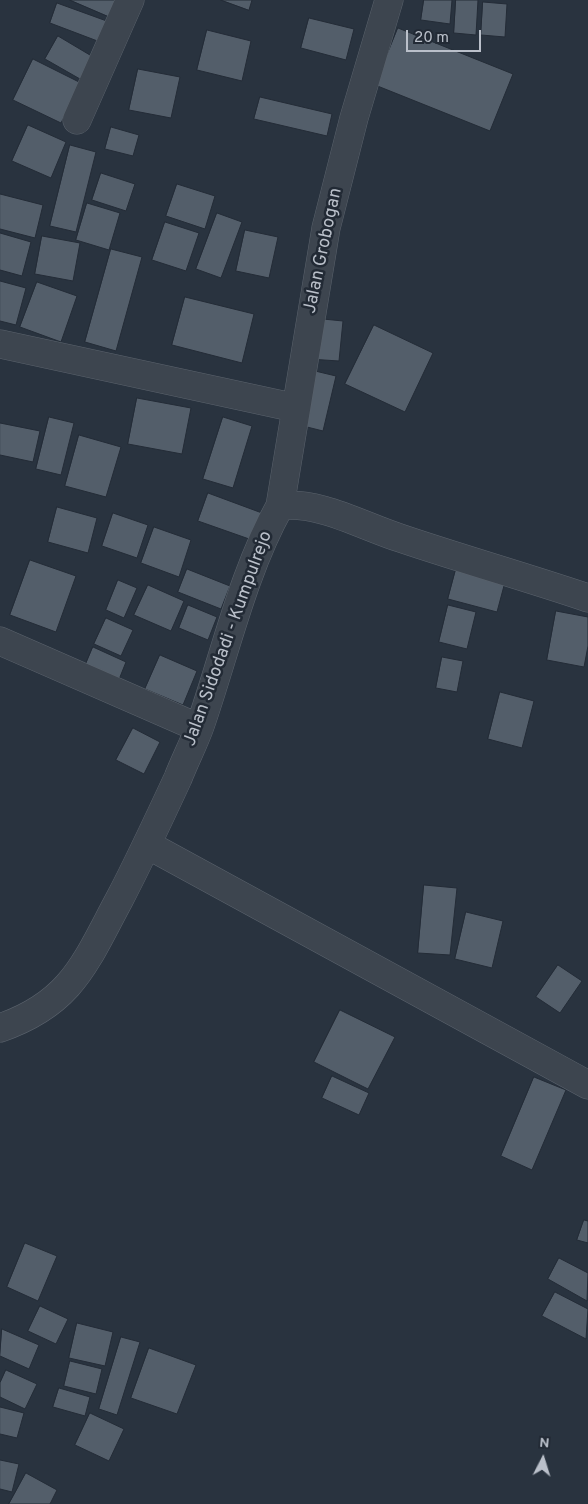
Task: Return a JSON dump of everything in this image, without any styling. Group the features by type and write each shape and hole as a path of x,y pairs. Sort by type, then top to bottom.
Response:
{"street":[{"path":"77,120 130,0"},
{"name":"Jalan Grobogan","path":"280,506 326,228 354,118 389,0"},
{"path":"0,344 296,408"},
{"path":"280,506 292,504 309,507 399,538 588,598"},
{"name":"Jalan Sidodadi - Kumpulrejo","path":"0,1028 37,1012 63,992 96,944 148,845 200,728 248,581 280,506"},
{"path":"0,641 200,728"},
{"path":"148,845 588,1085"}],"building":[{"path":"70,0 125,0 117,20"},
{"path":"221,0 252,0 249,10"},
{"path":"424,0 452,0 450,24 421,20"},
{"path":"456,0 478,0 476,35 454,33"},
{"path":"483,2 507,4 505,37 481,35"},
{"path":"57,3 115,24 108,45 50,23"},
{"path":"309,18 354,29 346,60 301,48"},
{"path":"398,28 513,74 490,131 375,85"},
{"path":"207,30 251,41 242,81 197,70"},
{"path":"58,36 100,61 87,83 45,59"},
{"path":"33,59 81,83 61,123 13,100"},
{"path":"138,69 180,77 171,118 129,110"},
{"path":"260,97 332,114 327,136 254,119"},
{"path":"28,125 66,142 51,178 12,161"},
{"path":"111,127 139,135 133,156 105,149"},
{"path":"70,145 96,152 76,232 50,226"},
{"path":"101,173 135,184 126,211 92,200"},
{"path":"177,184 215,196 205,229 166,216"},
{"path":"0,194 43,205 35,238 0,229"},
{"path":"87,203 120,213 109,250 76,240"},
{"path":"217,213 242,222 221,278 196,269"},
{"path":"165,222 199,233 186,271 152,260"},
{"path":"245,230 278,237 269,278 236,271"},
{"path":"0,233 31,242 22,276 0,270"},
{"path":"42,236 80,243 73,281 35,274"},
{"path":"111,249 142,257 116,351 85,342"},
{"path":"0,281 26,288 16,325 0,321"},
{"path":"37,282 77,296 61,342 20,327"},
{"path":"185,297 254,314 242,363 172,345"},
{"path":"313,318 343,321 339,361 309,359"},
{"path":"374,325 433,353 405,412 345,384"},
{"path":"311,370 336,376 323,431 299,425"},
{"path":"137,398 191,408 182,454 128,444"},
{"path":"49,417 74,423 61,475 36,469"},
{"path":"223,417 252,426 233,488 203,479"},
{"path":"0,423 40,431 33,462 0,455"},
{"path":"79,435 121,447 106,497 65,486"},
{"path":"208,493 262,513 252,540 198,521"},
{"path":"57,507 97,518 88,553 48,542"},
{"path":"113,513 148,525 137,558 102,546"},
{"path":"154,527 191,540 179,577 141,563"},
{"path":"30,560 76,576 56,632 10,615"},
{"path":"187,569 230,586 221,609 178,592"},
{"path":"456,569 505,582 497,612 448,599"},
{"path":"118,580 137,588 124,618 106,610"},
{"path":"148,585 184,601 171,631 134,615"},
{"path":"188,605 217,617 208,640 179,628"},
{"path":"448,605 476,612 467,649 439,642"},
{"path":"556,611 588,617 588,646 584,667 547,660"},
{"path":"106,618 133,630 121,656 94,644"},
{"path":"93,647 126,662 118,682 85,666"},
{"path":"160,655 197,671 183,705 145,689"},
{"path":"442,657 463,661 457,692 436,688"},
{"path":"500,692 534,701 522,748 488,739"},
{"path":"133,728 160,742 144,774 116,760"},
{"path":"424,885 457,888 450,955 418,953"},
{"path":"466,912 503,921 492,968 455,959"},
{"path":"558,965 582,981 560,1013 536,997"},
{"path":"340,1010 395,1037 368,1089 314,1062"},
{"path":"332,1076 369,1093 359,1115 322,1098"},
{"path":"534,1077 566,1090 532,1170 501,1156"},
{"path":"584,1220 588,1221 588,1243 577,1240"},
{"path":"25,1243 57,1256 38,1301 7,1287"},
{"path":"559,1258 588,1273 587,1301 548,1279"},
{"path":"555,1292 588,1309 586,1339 542,1316"},
{"path":"40,1306 68,1319 56,1344 28,1331"},
{"path":"77,1323 113,1332 105,1366 69,1358"},
{"path":"2,1329 39,1345 29,1369 0,1356"},
{"path":"121,1337 140,1342 117,1415 99,1409"},
{"path":"149,1348 196,1365 177,1414 131,1398"},
{"path":"70,1361 102,1369 96,1394 64,1386"},
{"path":"6,1370 37,1384 25,1409 0,1397 0,1383"},
{"path":"59,1388 90,1397 85,1416 53,1407"},
{"path":"0,1407 24,1413 17,1438 0,1434"},
{"path":"90,1413 124,1429 109,1461 75,1445"},
{"path":"0,1460 19,1464 12,1492 0,1489"},
{"path":"26,1473 57,1490 50,1504 9,1504"}]}
